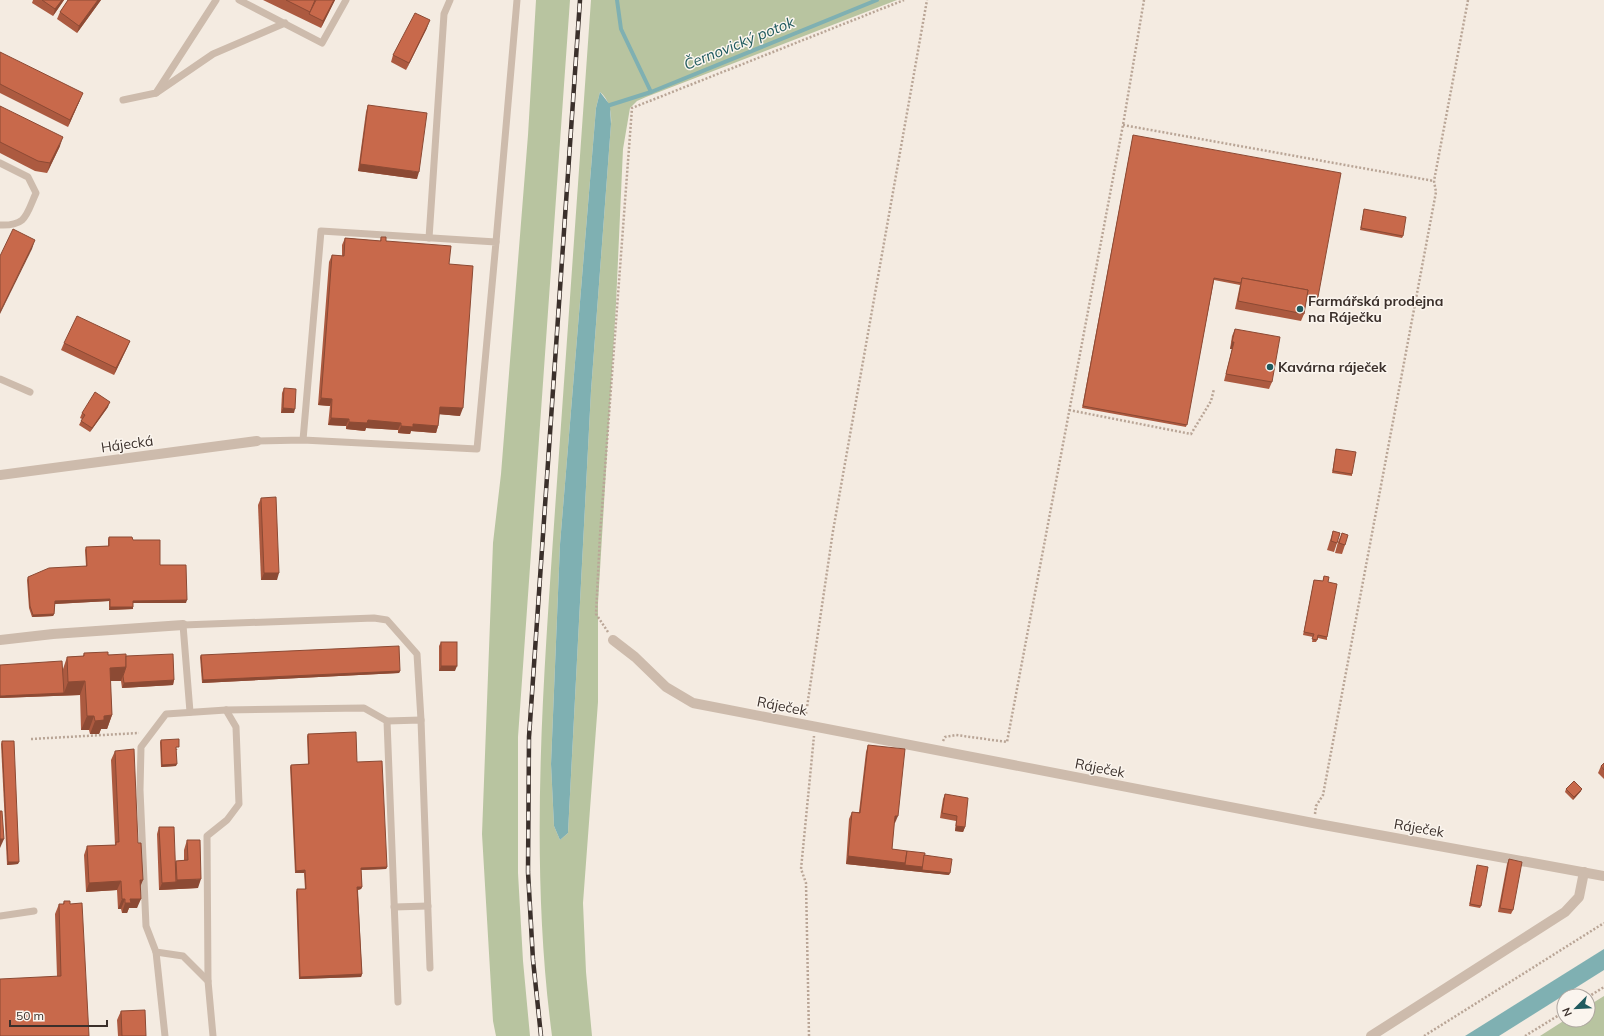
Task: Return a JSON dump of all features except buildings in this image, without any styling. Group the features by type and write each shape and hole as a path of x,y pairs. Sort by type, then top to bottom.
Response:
{"street":[{"name":"Hájecká","path":"0,476 257,441"},
{"path":"0,640 53,634 183,625"},
{"name":"Ráječek","path":"613,640 635,656 666,687 693,703 1313,823 1604,876"},
{"path":"1371,1036 1565,912 1579,897 1584,872"}],"lane":[{"path":"156,93 216,0"},
{"path":"239,0 322,42 346,0"},
{"path":"429,238 444,14 450,0"},
{"path":"257,441 304,440 477,449 517,0"},
{"path":"123,100 156,93 213,54 284,23"},
{"path":"0,163 28,177 36,193 24,220 12,226 0,225"},
{"path":"304,440 321,231 496,242"},
{"path":"0,379 30,392"},
{"path":"190,712 183,625 374,618 387,620 417,654 421,720 430,968"},
{"path":"165,1036 156,952 146,926 140,790 141,747 166,714 226,710 364,708 387,721 421,720"},
{"path":"213,1036 208,980 207,836 227,820 239,804 236,727 226,710"},
{"path":"387,721 398,1002"},
{"path":"394,907 428,906"},
{"path":"0,916 34,911"},
{"path":"156,952 183,956 208,980"}],"path":[{"path":"613,640 596,614 600,535 632,108 904,0"},
{"path":"804,725 833,531 927,0"},
{"path":"938,751 945,737 956,734 1007,742 1123,125 1144,0"},
{"path":"1313,823 1316,806 1323,795 1436,192 1434,181 1468,0"},
{"path":"1123,125 1434,181"},
{"path":"1069,410 1191,434 1211,401 1214,389"},
{"path":"809,1036 806,883 801,869 815,727"},
{"path":"31,739 152,733"},
{"path":"1424,1036 1604,923"},
{"path":"1525,1036 1556,1017"}],"green space":[{"path":"536,0 570,0 518,737 518,873 523,961 530,1036 496,1036 493,1021 482,834 493,543 501,474 528,135"},
{"path":"591,0 897,0 646,97 637,101 630,108 623,149 616,304 598,603 598,702 583,903 586,972 592,1036 552,1036 545,970 541,904 540,773 550,576","holes":["600,92 609,106 611,124 591,391 568,833 560,840 554,826 551,764 560,544 596,108"]},
{"path":"1604,996 1604,1036 1540,1036 1556,1026 1556,1028 1596,1028 1596,1001"}],"water":[{"path":"600,92 610,105 611,124 591,391 568,833 560,840 554,826 551,764 560,544 596,108"},
{"path":"1604,949 1604,970 1575,988 1556,988 1556,1000 1499,1036 1465,1036"}],"waterway":[{"path":"617,0 621,29 651,92"},
{"name":"Černovický potok","path":"610,105 651,92 877,0"}],"railway":[{"path":"541,1036 533,960 528,872 529,737 580,0"}],"place":[{"name":"Farmářská prodejna na Ráječku","path":"1300,309"},
{"name":"Kavárna ráječek","path":"1270,367"}]}
